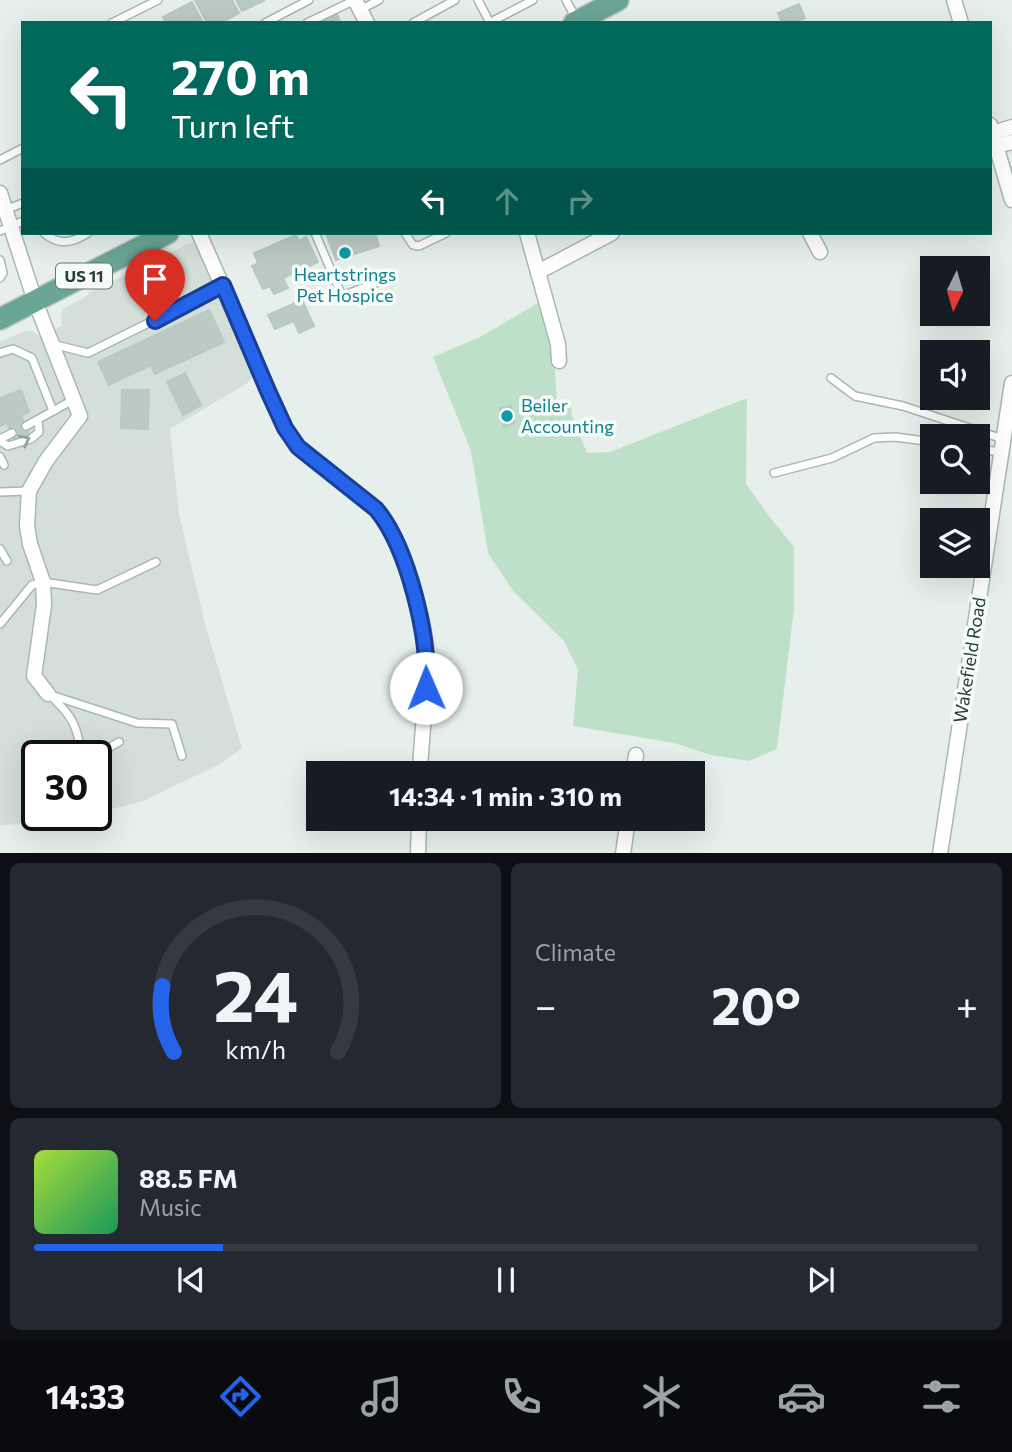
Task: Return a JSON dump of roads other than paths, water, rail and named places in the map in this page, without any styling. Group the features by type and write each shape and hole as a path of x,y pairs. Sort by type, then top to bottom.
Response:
{"main road":[{"path":"577,21 618,0"},
{"name":"US 11","path":"0,319 164,235"}],"street":[{"path":"954,0 960,21"},
{"path":"993,135 1012,127"},
{"path":"993,135 1012,142"},
{"path":"993,135 1012,200"},
{"path":"0,193 50,343 80,416 46,461 29,491 29,535 43,582 44,605 34,670 38,684 48,694"},
{"path":"200,235 285,428 298,447 376,509 385,519 397,544 412,589 428,668 421,761"},
{"path":"528,235 558,344 559,360"},
{"path":"538,272 608,235"},
{"path":"811,235 820,252"},
{"name":"Wakefield Road","path":"940,853 1012,383"},
{"path":"635,761 636,755"},
{"path":"418,853 419,831"},
{"path":"623,853 626,831"}],"lane":[{"path":"116,21 158,0"},
{"path":"269,21 309,0"},
{"path":"314,21 379,0"},
{"path":"417,21 455,0"},
{"path":"478,0 489,21"},
{"path":"494,21 533,0"},
{"path":"566,0 575,21"},
{"path":"0,160 21,149"},
{"path":"5,210 21,204"},
{"path":"46,235 67,243 85,235"},
{"path":"316,235 342,296 381,281"},
{"path":"406,235 413,245 419,246 442,235"},
{"path":"0,260 3,273 0,278"},
{"path":"50,343 88,353 223,285"},
{"path":"0,353 13,349 32,358 53,411"},
{"path":"831,378 855,396 903,406 1002,445"},
{"path":"26,426 73,400"},
{"path":"12,433 0,440 8,446 30,439 39,432 38,420"},
{"path":"774,473 832,458 874,438 920,440"},
{"path":"990,447 1002,445"},
{"path":"0,457 4,465"},
{"path":"0,492 29,491"},
{"path":"0,549 7,561"},
{"path":"0,624 32,584 43,582 97,590 156,562"},
{"path":"48,694 67,711 78,740"},
{"path":"48,694 137,723 172,724 182,756"},
{"path":"112,746 120,742"}],"place":[{"name":"Heartstrings Pet Hospice","path":"345,253"},
{"name":"Beiler Accounting","path":"507,416"}]}
